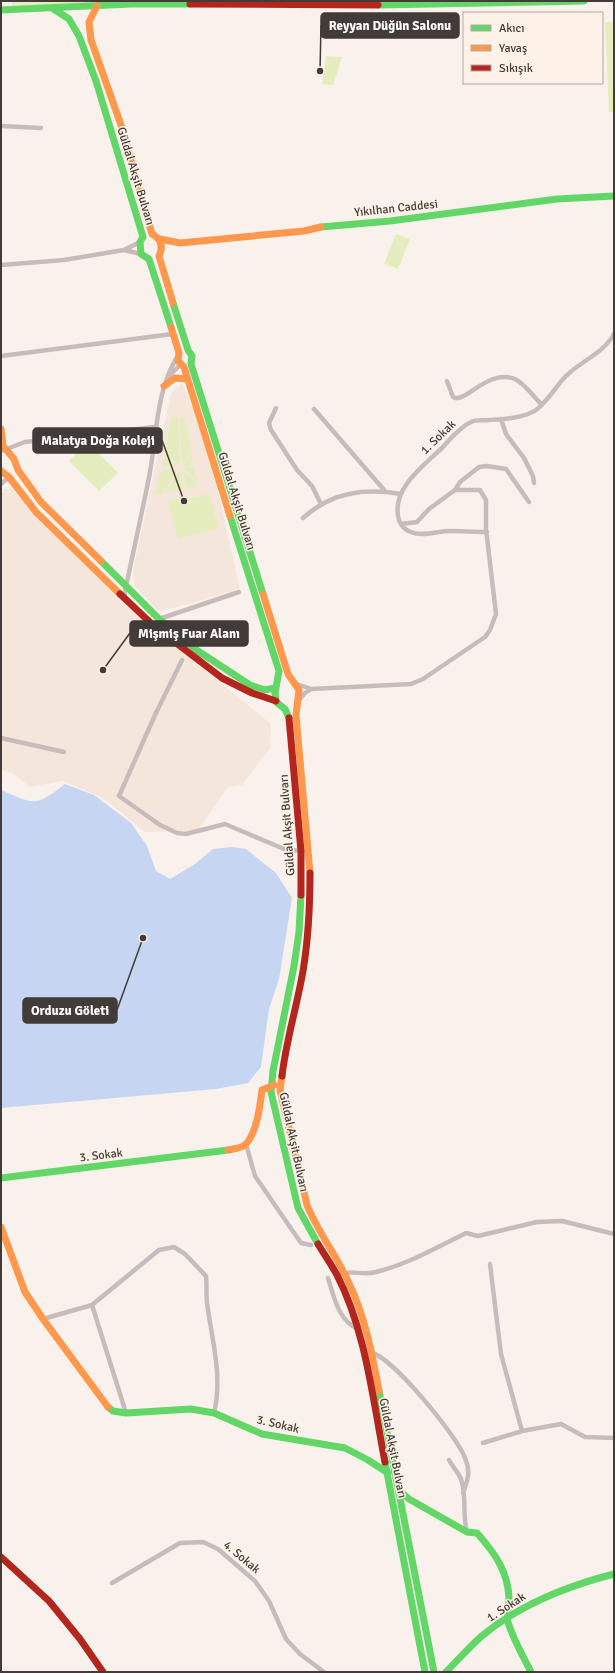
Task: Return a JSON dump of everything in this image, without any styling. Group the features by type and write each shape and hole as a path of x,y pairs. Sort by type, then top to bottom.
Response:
{"main road":[{"path":"3,1 2,10 131,4 420,5 584,1"},
{"name":"Güldal Akşit Bulvarı","path":"96,6 89,17 89,31 121,126 152,234 160,240 160,253 188,350 193,355 191,364 288,674 300,693 298,703 305,850 299,932 294,966 273,1071 271,1092 298,1208 303,1221 337,1275 358,1329 364,1353 425,1672"},
{"name":"Güldal Akşit Bulvarı","path":"52,8 69,19 84,48 109,123 141,240 141,254"},
{"name":"Yıkılhan Caddesi","path":"160,240 180,243 304,231 327,226 390,221 557,199 614,196"},
{"path":"141,240 152,234"},
{"name":"Yıkılhan Caddesi","path":"160,253 180,243"},
{"path":"141,254 149,259 160,253"},
{"name":"Güldal Akşit Bulvarı","path":"149,259 278,671 274,692 276,701"},
{"path":"178,355 188,350"},
{"path":"182,366 191,364"},
{"path":"165,382 180,376 187,378"},
{"path":"1,429 3,450 14,459 18,470 41,502 159,619 198,651 250,685 265,690 276,686 294,683"},
{"path":"9,477 15,476 18,470"},
{"path":"1,471 9,477 36,512 154,626 222,678 252,693 276,701 278,705 285,709 298,703"},
{"name":"Güldal Akşit Bulvarı","path":"285,709 290,721 310,896 305,954 298,994 284,1056 280,1084 283,1104 307,1205 311,1216 344,1272 362,1317 372,1353 434,1672"},
{"path":"246,1144 257,1123 262,1090 280,1084"},
{"name":"3. Sokak","path":"1,1178 237,1149 246,1144"},
{"name":"3. Sokak","path":"1,1226 25,1292 105,1404 113,1411 126,1413 191,1409 214,1414 262,1434 345,1448 386,1471 399,1490 409,1499 467,1532 477,1533 495,1555 502,1569 510,1597 510,1610 507,1620"},
{"path":"1,1557 49,1601 80,1639 103,1672"},
{"name":"1. Sokak","path":"446,1672 472,1648 483,1635 528,1605 584,1582 614,1574"},
{"path":"507,1620 531,1672"}],"street":[{"path":"1,126 41,128"},
{"path":"1,265 64,260 124,250 141,240"},
{"path":"124,250 141,254"},
{"path":"1,356 173,334"},
{"name":"1. Sokak","path":"401,524 397,508 401,494 416,472 465,426 472,421 487,421 530,413 542,405 566,376 606,344 614,334"},
{"path":"124,597 150,470 155,427 165,382 168,372 178,355"},
{"path":"165,382 182,366"},
{"path":"447,381 453,397 458,399 489,380 510,378 520,382 542,405"},
{"path":"276,408 269,424 271,430 297,470 312,486 321,504"},
{"path":"314,409 385,491"},
{"path":"501,419 506,434 524,458 533,476 534,483"},
{"path":"3,450 19,444 78,435 155,427"},
{"path":"14,459 14,449 19,444"},
{"path":"487,532 449,531 417,534 404,529 401,524 417,522 430,509 455,490 460,482 479,467 501,467 506,469 529,502"},
{"path":"1,484 9,477"},
{"path":"294,683 311,689 411,684 423,679 485,637 490,630 496,614 487,532 486,500 480,490 455,490"},
{"path":"303,518 321,504 361,492 385,491 401,494"},
{"path":"159,619 240,592"},
{"path":"182,660 155,714 118,796 160,825 177,833 186,834 225,824 284,849 305,850"},
{"path":"298,703 311,689"},
{"path":"1,738 64,752"},
{"path":"246,1144 255,1176 301,1243 311,1245"},
{"path":"337,1275 344,1272 374,1273 415,1259 466,1233 478,1236 537,1222 562,1221 614,1234"},
{"path":"43,1319 92,1305 159,1250 174,1247 186,1254 206,1276 207,1303 216,1348 217,1400 214,1414"},
{"path":"490,1264 501,1354 522,1431"},
{"path":"328,1278 337,1306 345,1321 358,1329"},
{"path":"92,1305 126,1413"},
{"path":"372,1353 379,1355 406,1380 450,1432 465,1457 469,1477 463,1493"},
{"path":"483,1443 522,1431 561,1424 585,1436 614,1438"},
{"path":"449,1460 460,1477 463,1493 464,1520 467,1532"},
{"name":"4. Sokak","path":"112,1583 180,1542 203,1542 218,1549 255,1581 269,1601 286,1639 300,1654 324,1672"}],"shaded area":[{"path":"182,384 206,437 240,589 159,612 134,585 133,571 171,393"},
{"path":"4,489 12,489 132,611 271,724 270,748 242,785 228,787 197,831 145,832 103,798 63,781 30,787 12,773 1,770 1,492"}],"green space":[{"path":"12,1 110,1 12,7"},
{"path":"605,22 614,22 614,112 609,112"},
{"path":"326,56 342,57 333,85 322,84"},
{"path":"396,234 410,239 398,269 384,264"},
{"path":"171,417 178,418 180,463 178,464 165,453"},
{"path":"179,418 184,418 191,451 182,464"},
{"path":"88,442 118,473 99,491 69,461"},
{"path":"191,453 193,465 185,467 184,464"},
{"path":"165,454 177,465 176,466 162,467"},
{"path":"194,467 197,481 184,469"},
{"path":"176,469 177,471 162,494 155,495 161,471"},
{"path":"183,471 197,483 198,486 187,488"},
{"path":"179,472 181,472 185,489 164,493"},
{"path":"209,494 219,528 178,539 168,501 187,495 189,499"}],"water":[{"path":"65,784 94,795 131,823 147,846 156,871 170,879 195,864 213,849 231,847 246,849 276,873 292,898 279,979 269,1009 261,1067 248,1083 216,1089 1,1108 1,790 28,801 34,801 47,797"}],"traffic: fast":[{"path":"378,5 584,1"},
{"path":"1,10 131,4 190,4"},
{"path":"52,8 69,19 79,36 96,81 143,237 140,242 141,254 149,259 171,327"},
{"path":"321,227 390,221 557,199 614,196"},
{"path":"173,303 188,350 192,356 191,364 263,594"},
{"path":"230,516 279,671 275,693 276,702 285,709 289,718"},
{"path":"101,561 159,619 198,651 250,685 265,690 275,688"},
{"path":"301,895 299,932 294,966 273,1071 271,1092 298,1208 318,1244"},
{"path":"1,1178 228,1150"},
{"path":"379,1391 434,1672"},
{"path":"108,1407 113,1411 126,1413 191,1409 214,1413 262,1434 345,1448 388,1473"},
{"path":"385,1462 425,1672"},
{"path":"399,1490 409,1499 467,1532 477,1533 489,1547 499,1562 506,1579 509,1598 507,1619 515,1641 531,1672"},
{"path":"446,1672 483,1635 513,1614 562,1590 614,1574"}],"traffic: slow":[{"path":"97,6 89,22 91,40 121,125 152,234 158,238 161,243 161,252 159,256 173,303"},
{"path":"160,239 180,243 304,231 321,227"},
{"path":"171,327 179,353 178,361 184,367 230,516"},
{"path":"164,386 175,378 187,379"},
{"path":"1,429 3,446 14,459 18,470 41,502 101,561"},
{"path":"1,471 9,477 36,512 120,594"},
{"path":"263,594 288,674 299,690 296,715 310,873"},
{"path":"282,1076 280,1090 307,1205 316,1225 343,1271 354,1294 367,1335 379,1391"},
{"path":"228,1150 238,1148 246,1144 250,1139 257,1118 262,1090 274,1085"},
{"path":"1,1227 25,1292 43,1319 108,1407"}],"traffic: jam":[{"path":"190,4 378,5"},
{"path":"120,594 154,626 222,678 252,693 276,701"},
{"path":"289,718 301,851 301,895"},
{"path":"282,1076 305,959 310,897 310,873"},
{"path":"318,1244 337,1275 355,1319 362,1343 385,1462"},
{"path":"1,1557 49,1601 80,1639 103,1672"}],"place":[{"name":"Reyyan Düğün Salonu","path":"320,71"},
{"name":"Malatya Doğa Koleji","path":"184,501"},
{"name":"Mişmiş Fuar Alanı","path":"103,670"},
{"name":"Orduzu Göleti","path":"143,938"}]}
